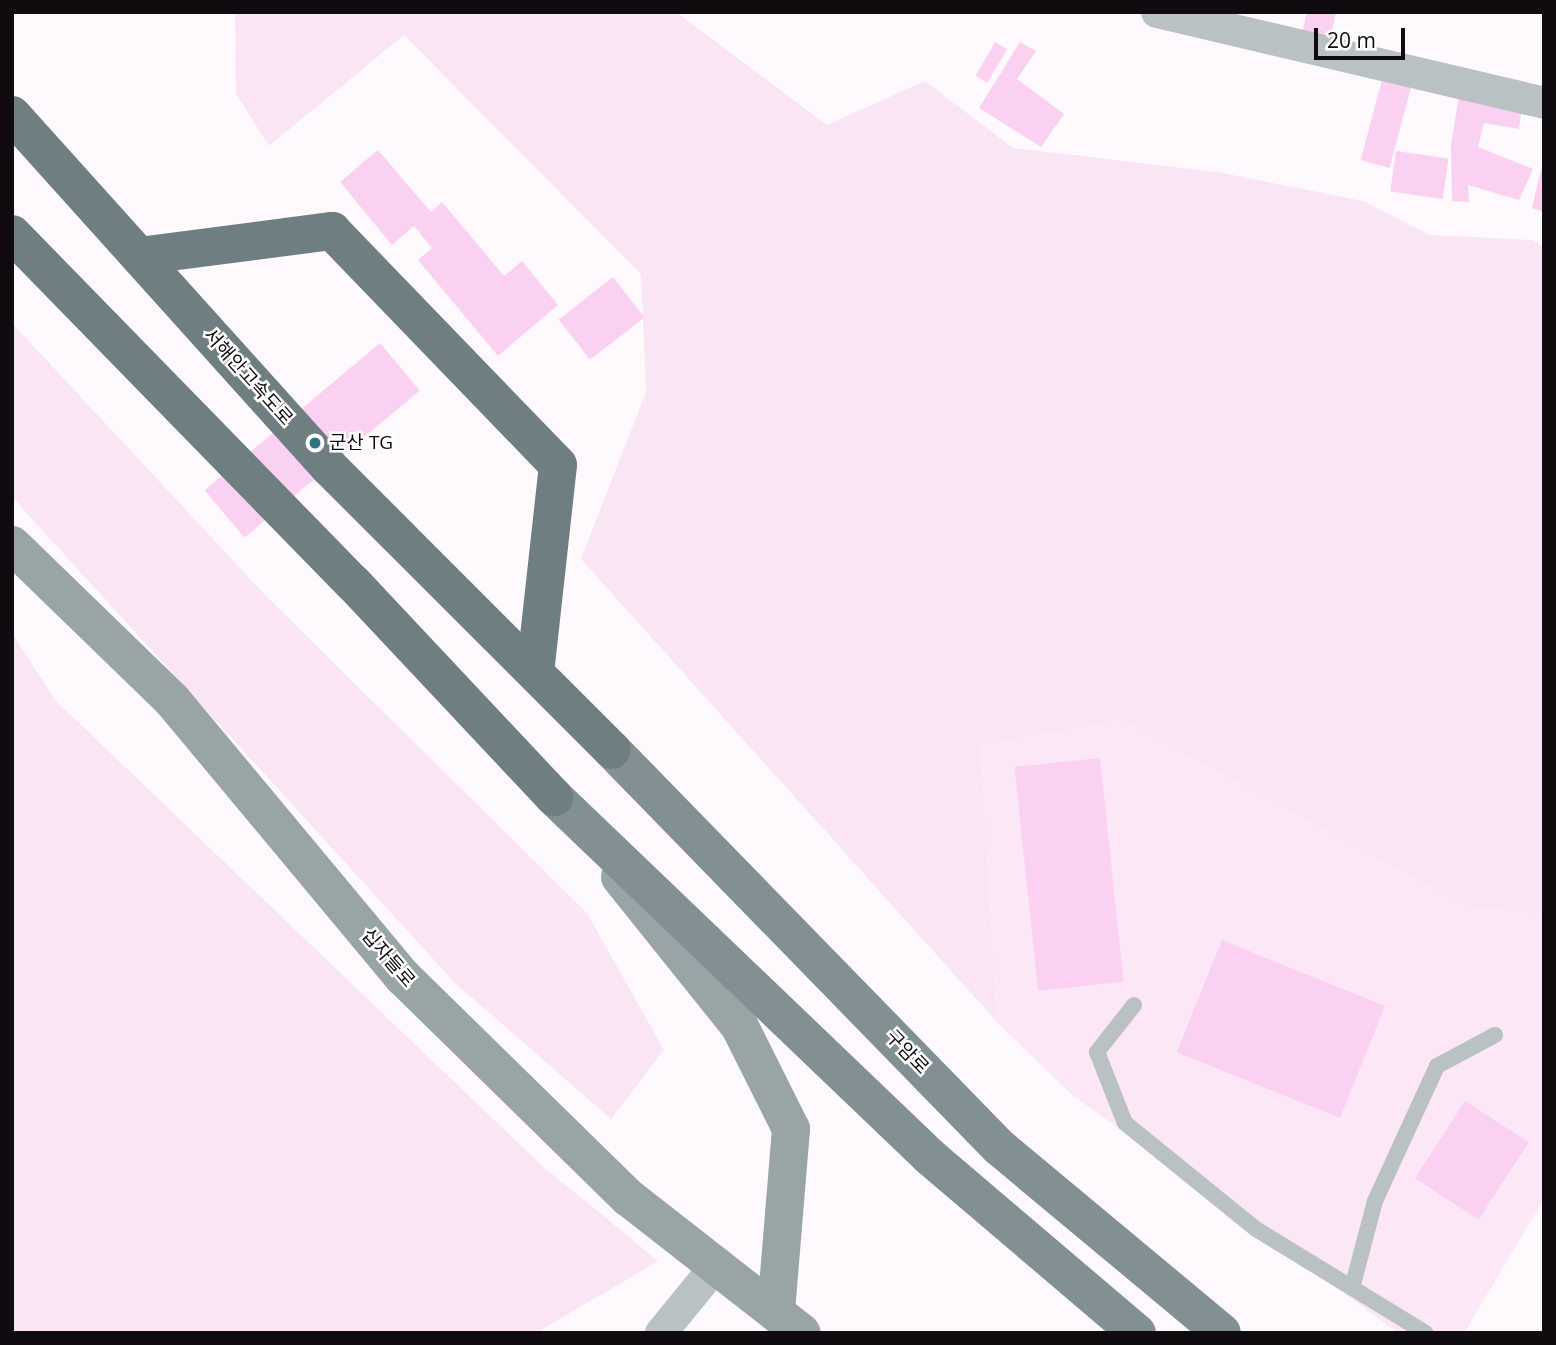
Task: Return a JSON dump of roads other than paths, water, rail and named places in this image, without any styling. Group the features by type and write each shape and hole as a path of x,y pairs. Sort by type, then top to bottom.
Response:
{"highway":[{"name":"서해안고속도로","path":"12,115 329,467 612,750"},
{"path":"139,256 332,231 558,464 535,673"},
{"path":"12,234 362,592 554,797"}],"main road":[{"name":"십자들로","path":"12,545 172,700 402,976 629,1198 718,1263 789,1322"},
{"name":"구암로","path":"612,750 999,1147 1222,1333"},
{"path":"554,797 733,1017 791,1129 789,1322"},
{"path":"554,797 930,1157 1137,1333"}],"street":[{"path":"1157,12 1544,103"},
{"path":"661,1333 718,1263"}],"lane":[{"path":"1134,1005 1097,1052 1125,1124 1256,1230 1426,1333"},
{"path":"1352,1287 1376,1201 1437,1066 1495,1035"}],"place":[{"name":"군산 TG","path":"315,443"}]}
